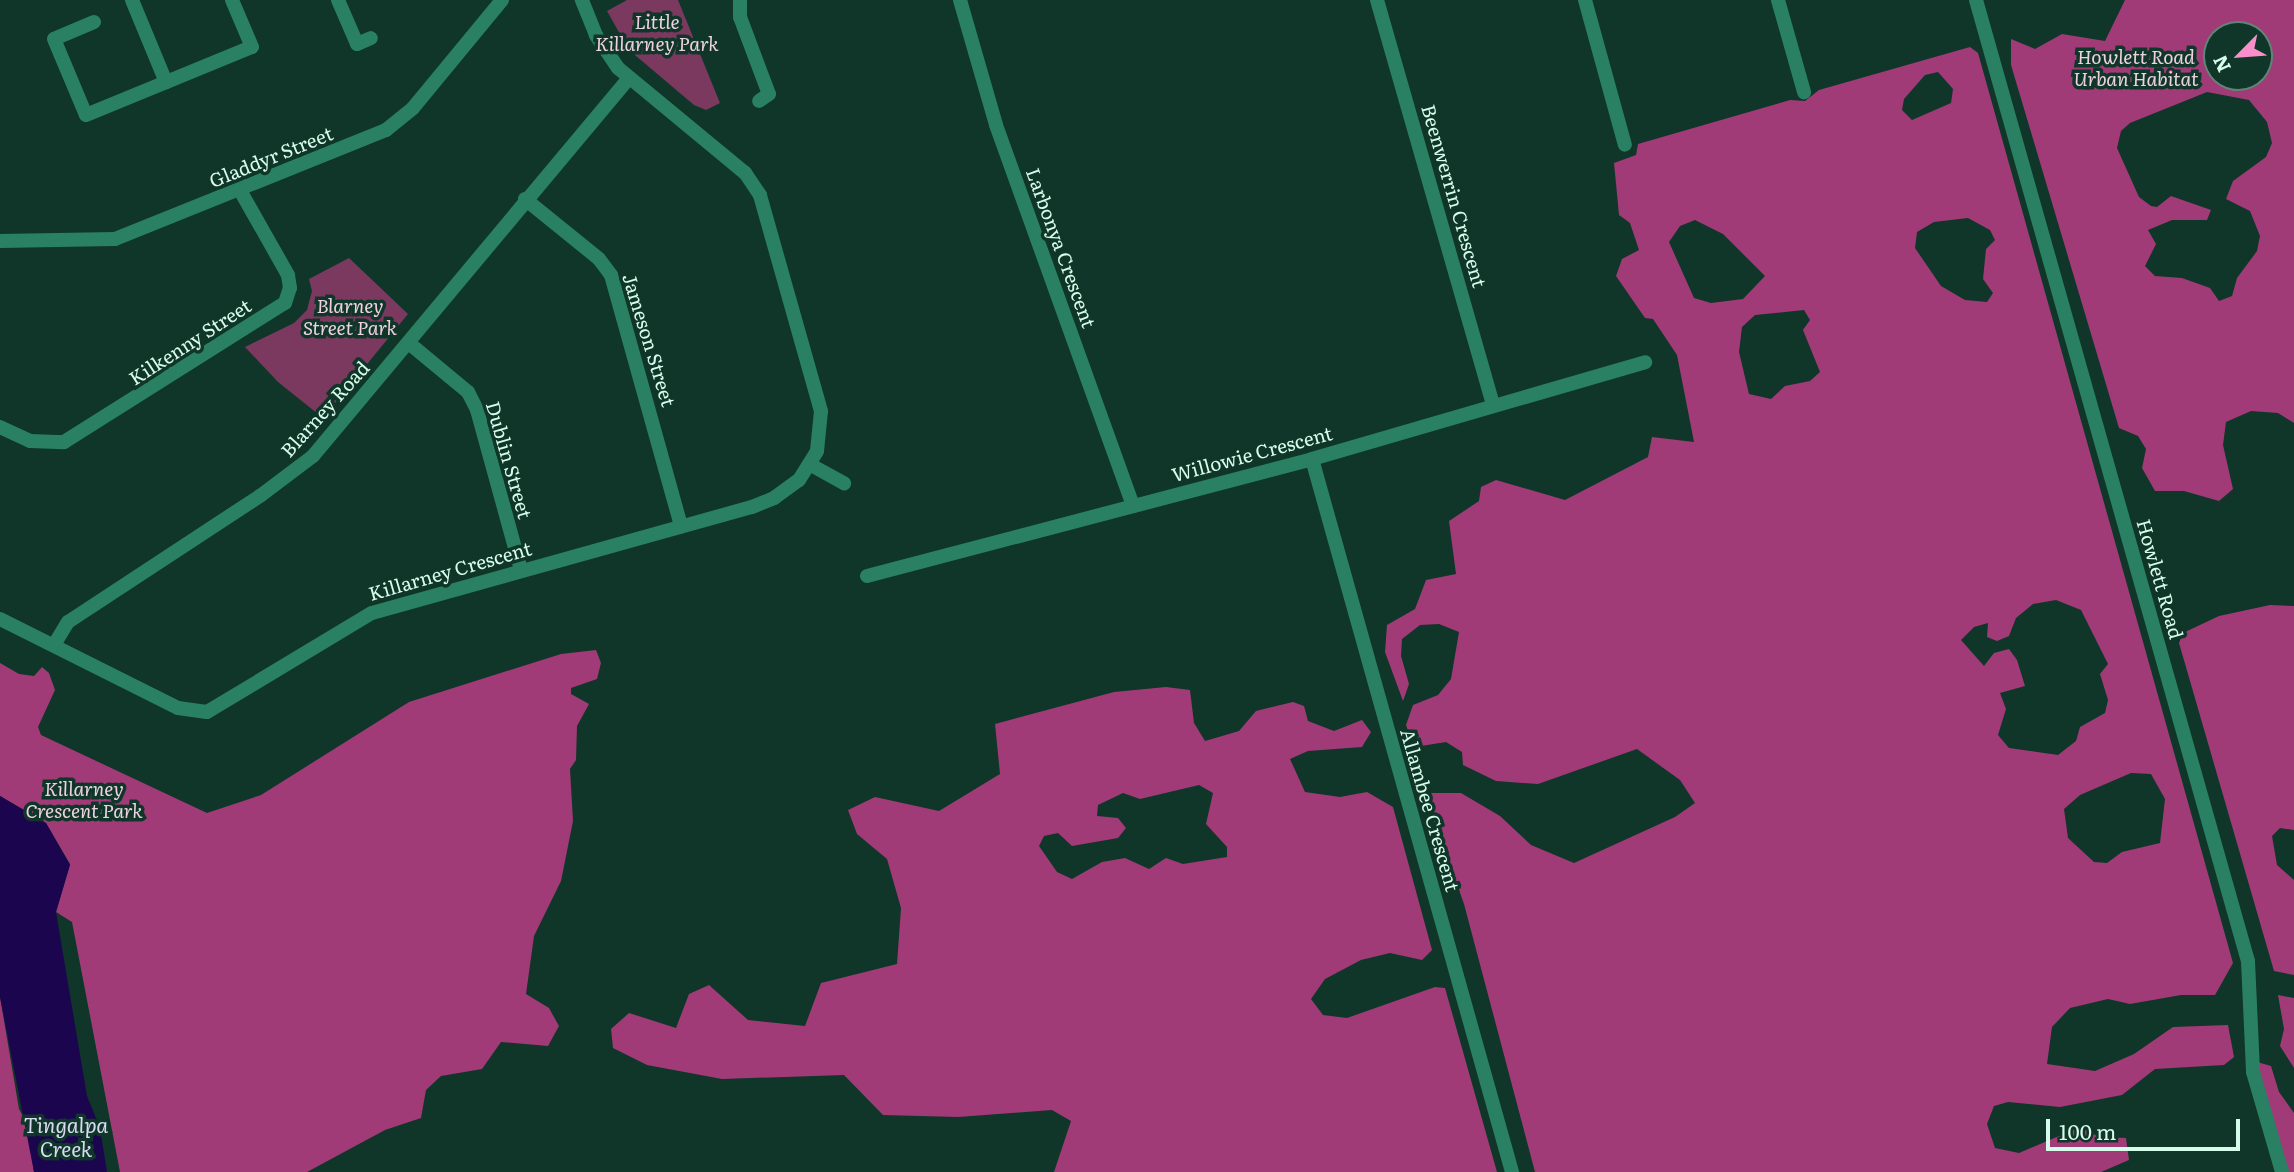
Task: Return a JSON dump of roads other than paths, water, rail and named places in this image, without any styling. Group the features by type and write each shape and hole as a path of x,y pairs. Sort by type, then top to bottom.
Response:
{"street":[{"path":"132,0 166,82"},
{"path":"94,22 54,39 86,115 252,47 232,0"},
{"path":"338,0 357,44 371,38"},
{"name":"Gladdyr Street","path":"0,241 115,239 240,190 399,122 502,0"},
{"path":"582,0 604,49 629,78 745,173 760,195 821,411 817,452 811,465 844,483"},
{"path":"740,0 740,17 769,94 759,101"},
{"name":"Larbonya Crescent","path":"960,0 996,125 1133,506"},
{"name":"Beenwerrin Crescent","path":"1377,0 1493,404"},
{"path":"1585,0 1625,145"},
{"path":"1778,0 1804,92"},
{"name":"Howlett Road","path":"1976,0 2248,961 2253,1072 2281,1172"},
{"name":"Blarney Road","path":"54,645 68,622 291,475 410,344 525,199 629,78"},
{"name":"Kilkenny Street","path":"0,427 30,441 48,443 73,438 285,303 290,288 288,275 240,190"},
{"name":"Jameson Street","path":"525,199 599,259 611,275 681,526"},
{"name":"Dublin Street","path":"410,344 468,392 477,410 521,570"},
{"name":"Willowie Crescent","path":"867,576 1312,458 1645,362"},
{"name":"Allambee Crescent","path":"1312,458 1512,1172"},
{"name":"Killarney Crescent","path":"0,619 178,708 207,712 372,613 774,498 811,465"}],"water":[{"name":"Tingalpa Creek","path":"0,796 46,823 70,865 56,912 87,1096 100,1128 107,1172 34,1172 0,997"}],"park label":[{"name":"Little Killarney Park","path":"657,33"},
{"name":"Howlett Road Urban Habitat","path":"2136,68"},
{"name":"Blarney Street Park","path":"350,317"},
{"name":"Killarney Crescent Park","path":"84,800"}]}
